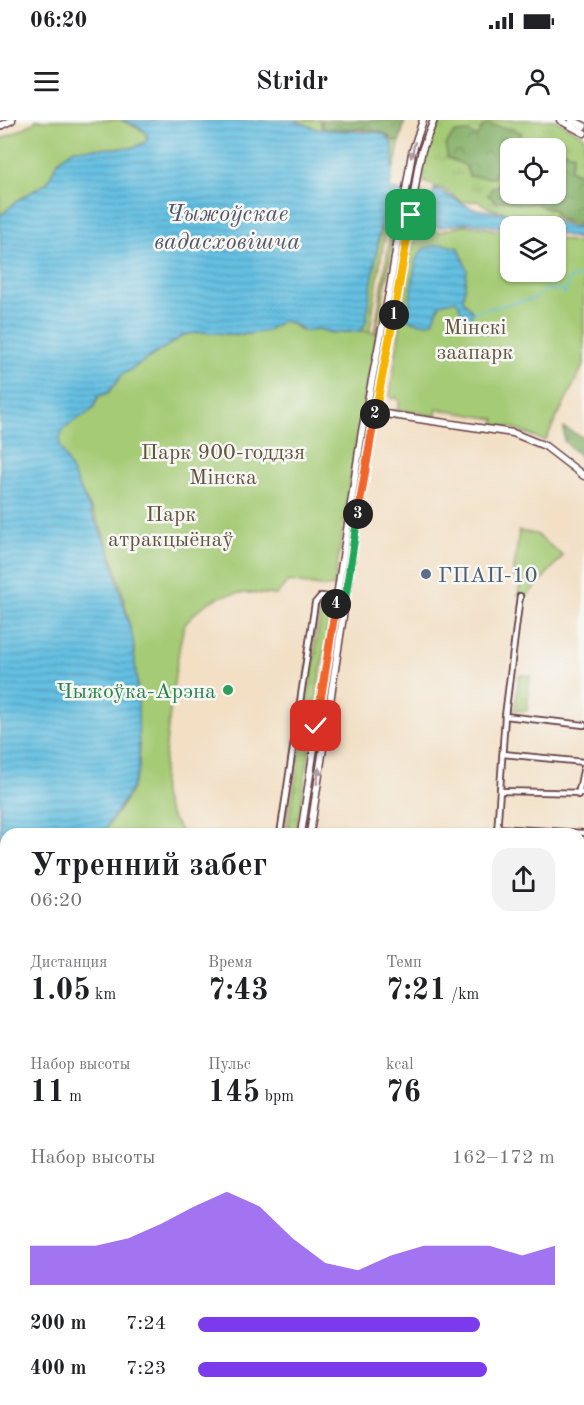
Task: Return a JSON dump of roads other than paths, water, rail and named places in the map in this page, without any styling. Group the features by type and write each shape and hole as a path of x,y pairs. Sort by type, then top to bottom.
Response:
{"main road":[{"path":"0,126 12,120"},
{"path":"302,828 366,410 412,153 423,120"},
{"path":"311,828 375,412 415,184 422,150 434,120"},
{"path":"560,120 584,133"},
{"path":"572,120 584,126"},
{"path":"366,410 522,436 545,447 584,476"},
{"path":"337,598 345,600"}],"street":[{"path":"281,828 315,603 321,596 337,598"},
{"path":"497,828 505,716 520,596"},
{"path":"505,716 584,725"},
{"path":"503,754 584,764 577,794"},
{"path":"501,790 584,794"}],"water":[{"name":"Чыжоўскае вадасховішча","path":"121,120 293,120 317,129 381,133 387,137 393,149 390,189 433,196 434,189 473,209 529,216 500,216 500,227 468,223 441,227 423,224 423,216 386,210 381,222 366,322 361,331 334,333 319,329 305,331 282,321 267,331 241,335 201,332 184,335 122,375 108,393 98,396 92,409 65,428 60,438 60,446 109,550 133,639 138,695 139,769 131,790 106,828 0,828 0,216 18,200 47,183 58,161 74,149 132,148 146,142 148,136 141,128"},
{"name":"Чыжоўскае вадасховішча","path":"566,225 584,227 584,240 566,236"},
{"path":"442,244 459,248 467,270 463,300 473,312 469,321 463,317 459,319 460,307 456,300 440,304 433,322 414,322 407,319 416,259 424,248"}],"waterway":[{"path":"473,312 536,298 547,289 556,291 560,288 565,294 569,279 584,275"}],"place":[{"name":"ГПАП-10","path":"426,574"},
{"name":"Чыжоўка-Арэна","path":"228,690"}],"park label":[{"name":"Мінскі заапарк","path":"475,338"},
{"name":"Парк 900-годдзя Мінска","path":"223,464"},
{"name":"Парк атракцыёнаў","path":"171,526"}]}
